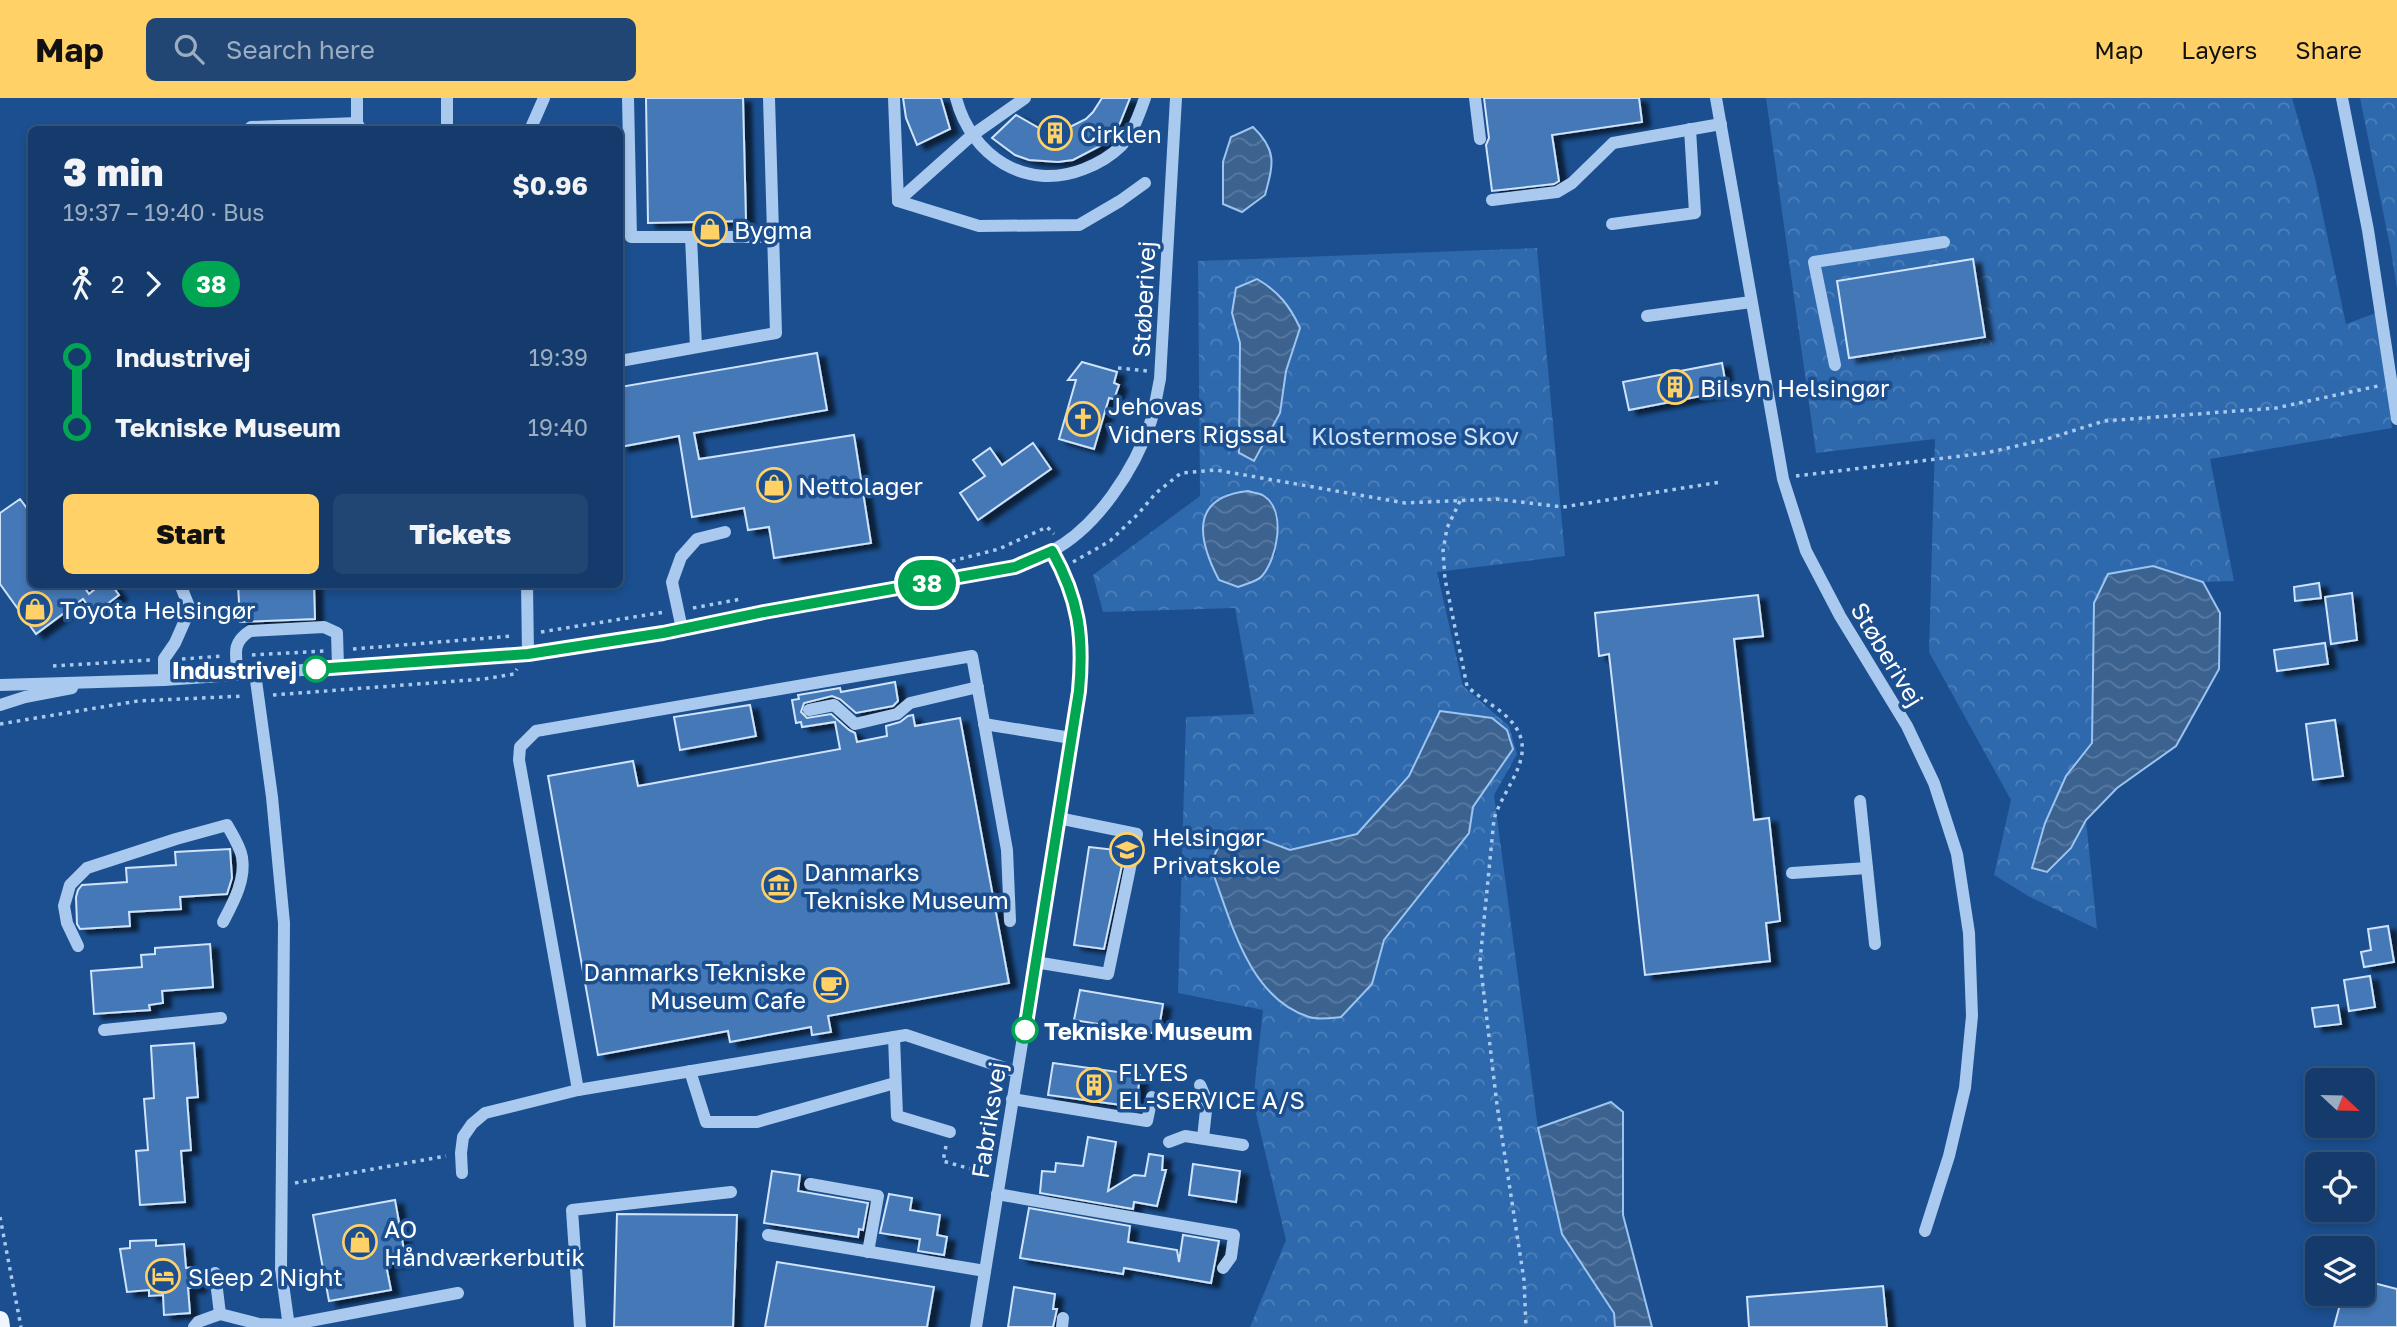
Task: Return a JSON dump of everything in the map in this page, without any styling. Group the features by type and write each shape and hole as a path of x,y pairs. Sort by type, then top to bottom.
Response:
{"main road":[{"path":"0,1320 1,1327"}],"street":[{"path":"357,98 359,126"},
{"path":"447,98 447,126"},
{"path":"532,126 544,98"},
{"path":"628,98 631,237 773,237"},
{"path":"623,360 776,333 769,98"},
{"path":"894,98 898,201"},
{"path":"956,98 960,115 971,136 991,156 1015,170 1043,176 1071,174 1098,164 1120,147 1136,124 1145,98"},
{"path":"898,201 971,136 1025,98"},
{"name":"Støberivej","path":"0,685 164,680 528,654 682,629 1015,567 1052,551 1085,525 1113,494 1136,458 1151,420 1160,372 1176,98"},
{"path":"1475,98 1480,139"},
{"name":"Støberivej","path":"1716,98 1783,479 1808,554 1840,616 1908,726 1924,760 1957,854 1969,933 1972,1016 1965,1088 1949,1156 1925,1231"},
{"path":"2342,98 2368,230 2397,419"},
{"path":"1492,200 1557,192 1572,183 1613,143 1721,124"},
{"path":"1612,224 1695,213 1689,129"},
{"path":"898,201 979,226 1079,225 1145,183"},
{"path":"691,237 696,347"},
{"path":"1835,366 1814,261 1944,242"},
{"path":"1647,316 1751,302"},
{"path":"682,629 672,582 681,557 696,540 725,533"},
{"name":"Fabriksvej","path":"976,1327 1079,691 1082,643 1075,599 1052,551"},
{"path":"164,680 164,660 190,609 182,588"},
{"path":"527,588 528,654"},
{"path":"237,675 236,646 240,637 250,631 331,629 337,633 338,667"},
{"path":"578,1090 519,760 520,747 536,731 972,656 1007,850 1010,921"},
{"path":"255,673 272,797 284,923 281,1269 289,1326"},
{"name":"Støberivej","path":"0,705 25,697 100,682"},
{"path":"809,710 834,705 855,724 897,714 909,703 978,687"},
{"path":"984,723 1071,738"},
{"path":"1860,801 1875,944"},
{"path":"1035,962 1108,974 1137,834 1058,818"},
{"path":"78,946 67,923 64,906 70,885 87,868 227,825 242,856 242,876 236,898 223,922"},
{"path":"1792,873 1867,868"},
{"path":"104,1030 221,1018"},
{"path":"462,1172 463,1138 472,1124 485,1113 578,1090 906,1035 1017,1072"},
{"path":"894,1037 897,1116 950,1132"},
{"path":"690,1071 706,1122 757,1122 895,1083"},
{"path":"1200,1085 1207,1101 1203,1138"},
{"path":"1012,1099 1147,1121 1152,1097"},
{"path":"1169,1142 1185,1136 1244,1145"},
{"path":"810,1184 878,1196 868,1252"},
{"path":"580,1327 572,1210 731,1192"},
{"path":"997,1194 1234,1236 1231,1257 1223,1268"},
{"path":"768,1235 985,1271"},
{"path":"215,1273 220,1314"},
{"path":"197,1325 220,1314 260,1325 289,1326 458,1293"}],"path":[{"path":"1118,368 1160,372"},
{"path":"1783,479 1811,472 1986,453 2047,439 2104,421 2276,408 2393,383"},
{"path":"1062,568 1110,541 1156,493 1181,473 1216,470 1405,503 1496,499 1563,507 1721,482"},
{"path":"1460,501 1447,528 1443,551 1445,579 1467,686 1479,698 1506,716 1516,728 1524,751 1523,760 1499,803 1494,819 1480,961 1497,1105 1524,1280 1526,1327"},
{"path":"950,1132 943,1161 970,1169"},
{"path":"282,1185 461,1153"},
{"path":"0,1217 21,1327"}],"green space":[{"path":"1766,98 2292,98 2315,178 2346,324 2376,313 2392,428 2210,459 2234,581 2203,582 2153,566 2094,603 2092,743 2066,776 2071,849 2086,820 2097,929 2030,897 1994,875 2011,800 1929,652 1935,439 1816,453"},
{"path":"2360,98 2397,98 2397,289 2391,251"},
{"name":"Klostermose Skov","path":"1537,248 1565,556 1437,572 1463,686 1509,726 1517,754 1494,795 1538,1128 1562,1234 1614,1313 1615,1327 1250,1327 1286,1240 1253,1101 1263,1010 1178,993 1186,717 1254,714 1235,608 1103,612 1093,575 1200,496 1198,261","holes":["1232,313 1300,328 1286,371 1280,413 1254,460 1240,453 1240,343","1248,491 1273,509 1278,533 1275,556 1213,502 1229,493","1440,711 1513,749 1473,807 1469,833 1384,940 1372,984 1311,1018 1280,1003 1247,962 1240,831 1290,850 1357,834 1409,776"]}],"water":[{"path":"1253,127 1270,151 1270,175 1265,195 1242,212 1223,204 1223,162 1231,137"},
{"path":"1257,279 1283,300 1300,328 1286,371 1280,413 1254,461 1239,453 1240,343 1232,313 1236,288"},
{"path":"1248,491 1262,495 1271,503 1275,512 1277,535 1272,558 1262,576 1238,587 1219,580 1206,550 1204,523 1207,511 1216,502 1229,495"},
{"path":"2153,566 2203,582 2220,613 2219,669 2176,746 2117,788 2086,820 2071,848 2047,872 2032,868 2045,823 2066,776 2092,743 2094,603 2108,574"},
{"path":"1440,711 1492,718 1507,730 1513,749 1473,807 1469,833 1384,940 1372,984 1341,1017 1309,1017 1288,1007 1270,992 1256,974 1234,932 1210,865 1220,843 1240,831 1290,850 1357,834 1409,776"},
{"path":"1611,1102 1623,1112 1623,1215 1652,1327 1615,1327 1614,1313 1562,1234 1538,1128"}],"building":[{"path":"646,98 743,98 746,221 648,223"},
{"path":"903,98 941,98 950,129 917,145 906,118"},
{"name":"Cirklen","path":"1102,98 1130,98 1120,123 1111,136 1100,146 1073,160 1029,160 1015,155 992,138 1016,115 1039,128 1068,128 1086,119"},
{"path":"1484,98 1639,98 1642,122 1552,135 1559,181 1554,184 1492,191"},
{"path":"1973,259 1985,337 1849,358 1837,281"},
{"path":"817,353 827,410 694,433 699,459 854,435 871,543 774,558 769,527 748,530 744,508 692,517 679,436 623,446 623,386"},
{"name":"Jehovas Vidners Rigssal","path":"1082,362 1117,372 1114,383 1119,385 1114,399 1109,398 1094,449 1059,439 1076,380 1068,380"},
{"name":"Bilsyn Helsingør","path":"1722,363 1727,391 1629,410 1623,382"},
{"path":"1033,443 1051,469 978,520 960,493 985,476 973,460 990,448 1002,465"},
{"path":"20,499 28,510 28,588 85,588 89,594 96,588 114,588 119,595 94,614 83,599 36,634 0,584 0,513"},
{"path":"2319,583 2321,598 2295,601 2294,587"},
{"path":"238,588 314,588 315,619 240,622"},
{"path":"2352,593 2357,640 2331,644 2325,597"},
{"path":"1758,595 1763,636 1734,639 1754,820 1769,818 1780,921 1766,923 1770,961 1645,975 1609,654 1599,656 1595,613"},
{"path":"2325,643 2328,664 2277,671 2274,650"},
{"name":"Danmarks Tekniske Museum","path":"895,682 898,701 893,706 856,713 840,699 832,696 804,703 801,712 807,718 831,714 855,733 857,742 887,736 886,726 900,722 908,716 913,715 915,726 960,718 1009,983 828,1016 831,1032 812,1035 811,1027 730,1042 728,1031 598,1055 548,776 633,761 638,786 840,749 835,722 802,727 801,722 796,723 792,700 799,699 798,695 840,688 841,692"},
{"path":"750,705 756,736 680,750 674,717"},
{"path":"2335,720 2343,776 2313,780 2306,724"},
{"path":"1089,847 1125,851 1104,949 1074,945"},
{"path":"230,849 232,878 227,894 180,897 181,909 129,912 130,926 80,929 77,924 76,897 82,885 127,882 126,868 176,865 175,852"},
{"path":"2388,926 2394,962 2364,967 2361,952 2371,950 2368,929"},
{"path":"210,944 213,987 162,991 163,1003 149,1005 150,1010 94,1014 91,971 142,967 141,955 155,954 155,948"},
{"path":"2370,976 2375,1007 2349,1011 2344,980"},
{"path":"1080,990 1163,1004 1158,1034 1074,1020"},
{"path":"2338,1005 2341,1024 2315,1027 2312,1008"},
{"path":"194,1043 198,1097 187,1098 191,1150 181,1151 185,1202 140,1205 136,1151 148,1150 144,1099 154,1098 151,1046"},
{"name":"FLYES EL-SERVICE A/S","path":"1053,1063 1140,1075 1136,1107 1048,1095"},
{"path":"1088,1137 1116,1142 1108,1191 1134,1175 1145,1176 1149,1154 1163,1156 1162,1170 1166,1170 1157,1206 1134,1202 1133,1209 1040,1193 1042,1171 1055,1172 1056,1163 1083,1166"},
{"path":"1193,1164 1240,1171 1236,1202 1189,1195"},
{"path":"772,1171 800,1175 798,1191 868,1203 863,1230 859,1229 858,1237 764,1223"},
{"path":"889,1194 912,1198 910,1210 940,1215 937,1235 947,1237 944,1255 918,1251 920,1239 880,1233"},
{"name":"AO Håndværkerbutik","path":"395,1200 406,1261 386,1265 391,1290 329,1301 313,1215"},
{"path":"1029,1208 1130,1226 1128,1242 1177,1250 1179,1262 1183,1235 1219,1241 1211,1283 1124,1268 1123,1274 1020,1258"},
{"path":"617,1214 737,1215 733,1327 614,1327"},
{"path":"156,1240 156,1246 184,1244 186,1268 196,1267 198,1288 188,1288 190,1313 164,1315 163,1295 149,1296 149,1290 127,1292 120,1249 130,1248 130,1241"},
{"path":"777,1262 934,1287 927,1327 765,1327"},
{"path":"2375,1283 2397,1289 2397,1327 2334,1327 2340,1306 2375,1306"},
{"path":"1883,1286 1887,1327 1749,1327 1747,1297"},
{"path":"1014,1287 1055,1294 1053,1309 1057,1309 1053,1327 1008,1327"}],"bus line":[{"name":"38","path":"316,669 528,654 610,642 1015,567 1052,551 1075,599 1083,656 1025,1030"}],"place":[{"name":"Cirklen","path":"1055,133"},
{"name":"Bygma","path":"710,229"},
{"name":"Bilsyn Helsingør","path":"1675,387"},
{"name":"Jehovas Vidners Rigssal","path":"1083,419"},
{"name":"Nettolager","path":"774,485"},
{"name":"Toyota Helsingør","path":"35,609"},
{"name":"Industrivej","path":"316,669"},
{"name":"Helsingør Privatskole","path":"1127,850"},
{"name":"Danmarks Tekniske Museum","path":"779,885"},
{"name":"Danmarks Tekniske Museum Cafe","path":"831,985"},
{"name":"Tekniske Museum","path":"1025,1030"},
{"name":"FLYES EL-SERVICE A/S","path":"1094,1085"},
{"name":"AO Håndværkerbutik","path":"360,1242"},
{"name":"Sleep 2 Night","path":"163,1276"}]}
